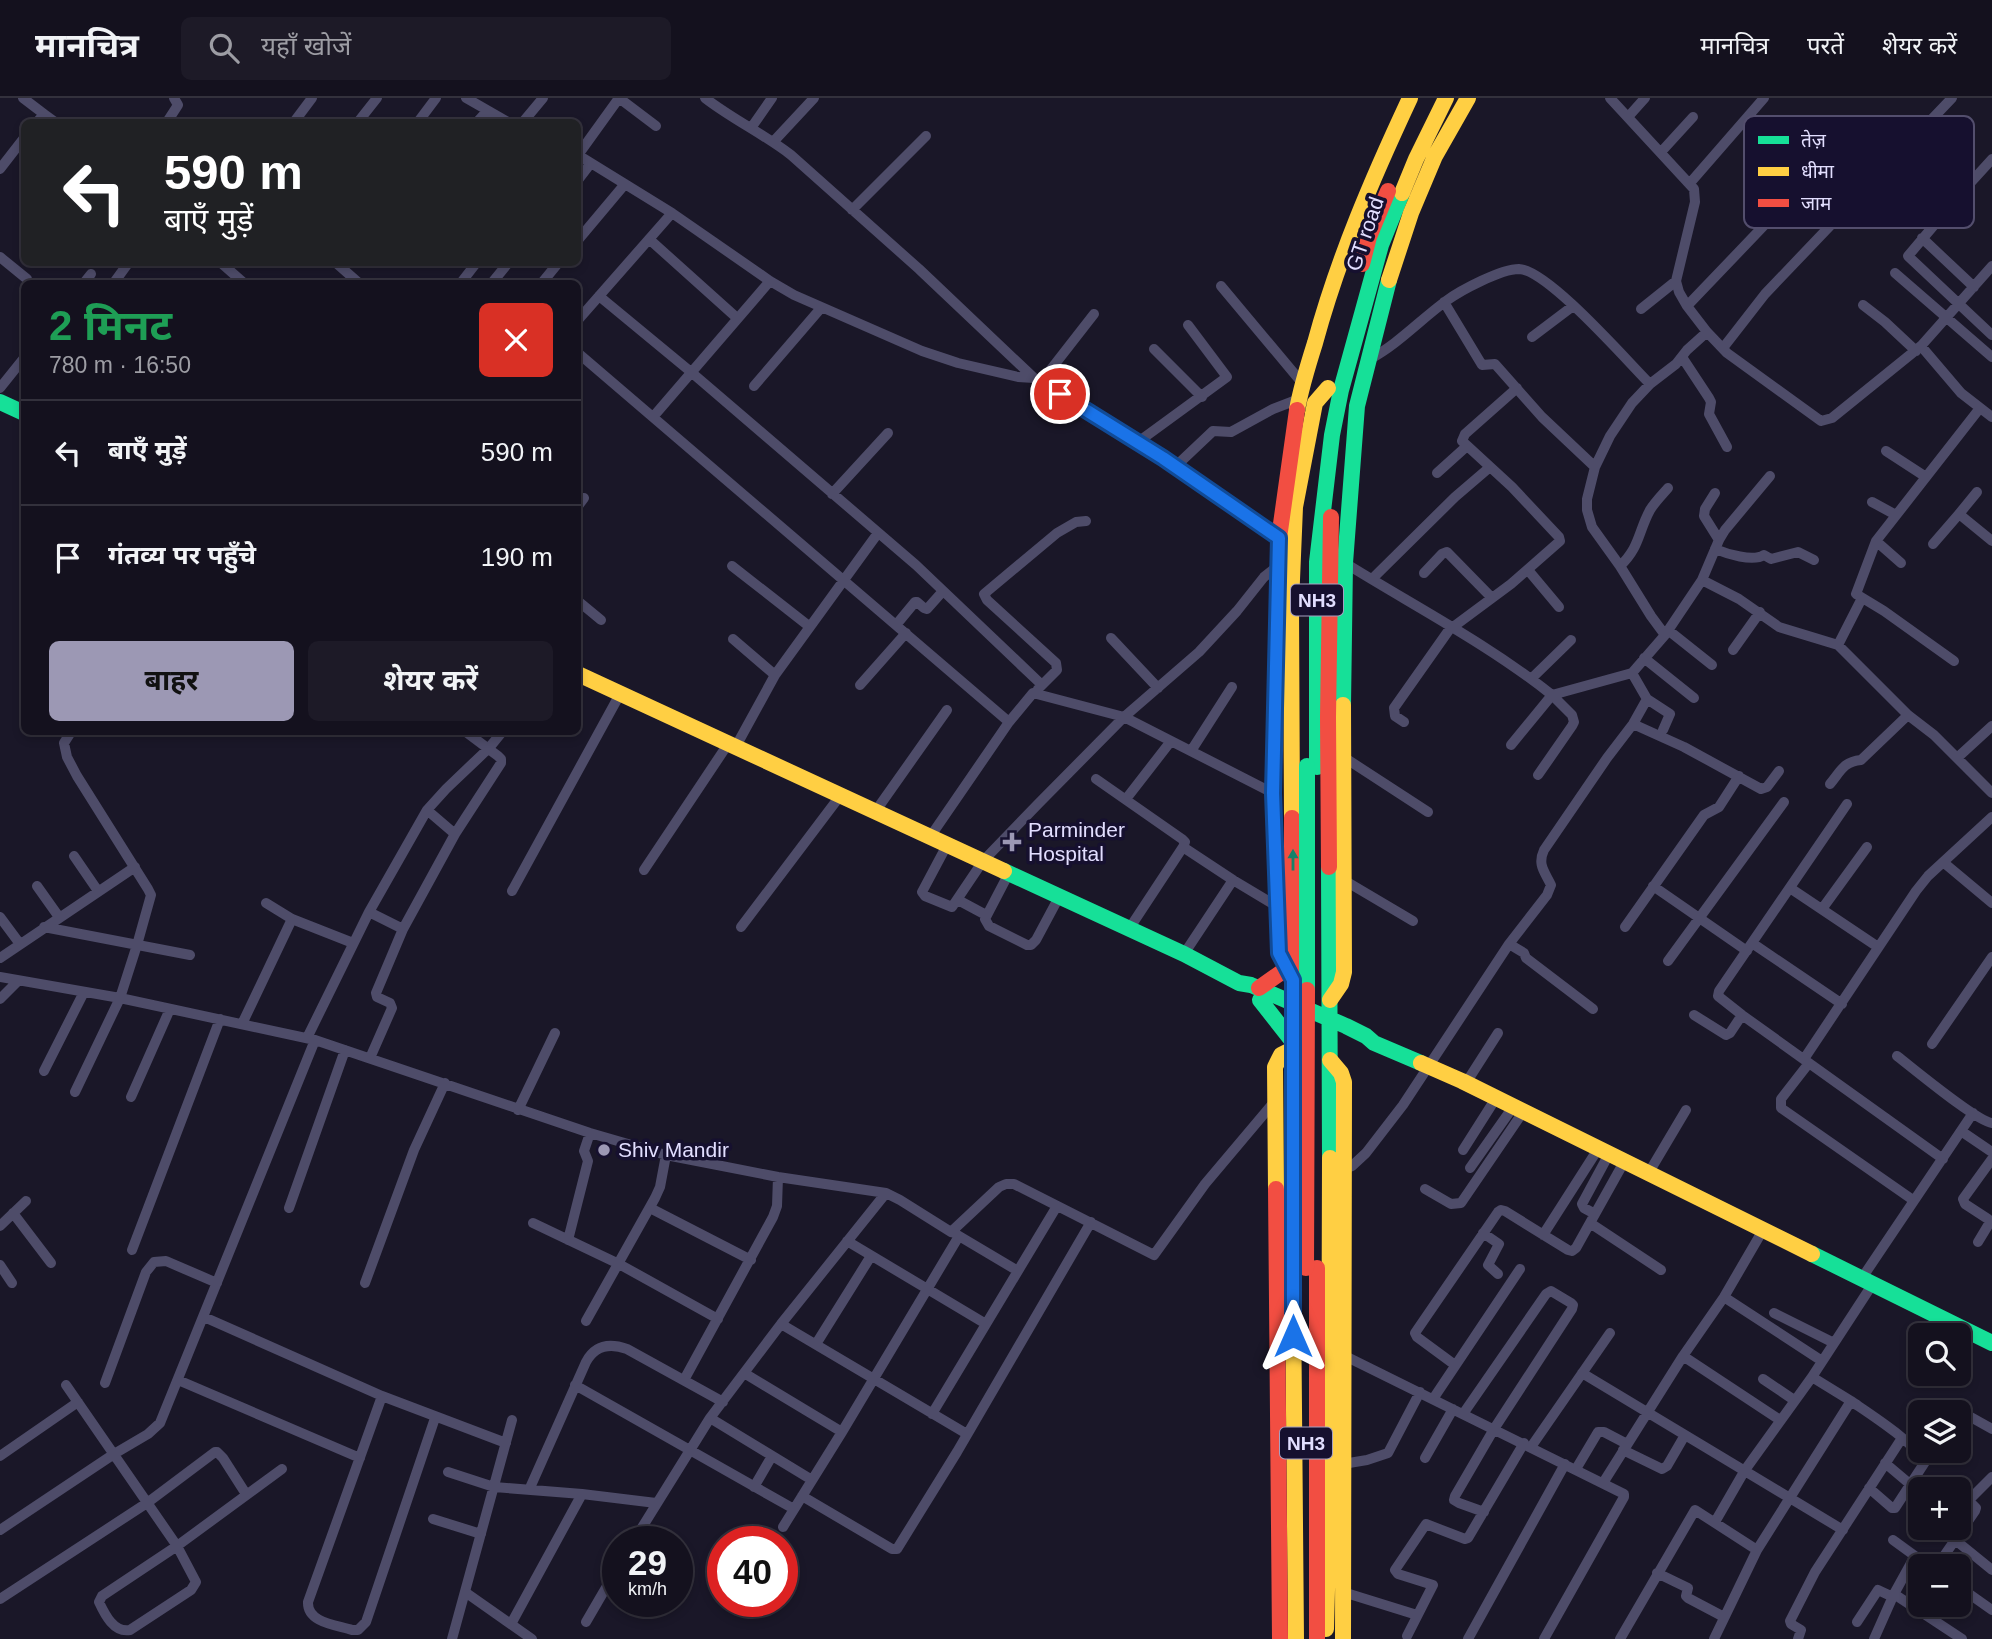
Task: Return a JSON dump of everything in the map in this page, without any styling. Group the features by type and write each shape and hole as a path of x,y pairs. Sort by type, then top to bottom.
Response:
{"main road":[{"path":"1290,975 1279,953 1273,793 1279,538 1301,391 1320,323 1344,251 1376,170 1410,98"},
{"name":"GT road","path":"1335,389 1369,237 1406,149 1432,98"},
{"name":"GT road","path":"1335,389 1381,245 1416,159 1446,98"},
{"path":"1330,1000 1341,984 1344,972 1342,756 1345,563 1357,406 1392,270 1411,213 1435,156 1468,98"},
{"path":"1296,1639 1293,1010 1290,975 1291,604 1295,507 1315,403 1335,389 1345,404 1330,523 1329,1499 1325,1639"},
{"name":"NH3","path":"1317,1639 1312,1268 1312,766 1305,561 1317,449 1335,389"},
{"path":"0,402 21,412"},
{"path":"581,675 1184,954 1239,983 1246,992 1259,994 1331,1026 1360,1044 1374,1043 1465,1083 1992,1343"},
{"path":"1259,994 1290,975"},
{"path":"1259,994 1293,1045"},
{"path":"1280,1639 1275,1101 1277,1060 1293,1045"},
{"path":"1330,1060 1341,1073 1344,1082 1343,1639"},
{"name":"NH3","path":"1305,1639 1312,1268"}],"street":[{"path":"23,98 41,118"},
{"path":"169,119 178,105 174,98"},
{"path":"296,119 312,98"},
{"path":"360,119 377,98"},
{"path":"420,119 436,98"},
{"path":"466,98 502,119"},
{"path":"526,119 543,98"},
{"path":"581,151 619,98 656,126"},
{"path":"705,98 774,141 807,168 1037,380 1176,466 1279,538"},
{"path":"751,128 772,98"},
{"path":"774,141 814,98"},
{"path":"1611,98 1694,189 1695,201 1676,281 1687,306 1723,348 1814,417 1825,421 1832,418 1918,349 1992,266"},
{"path":"1628,117 1645,98"},
{"path":"1748,116 1764,98"},
{"path":"1935,116 1952,98"},
{"path":"480,119 487,111"},
{"path":"1661,152 1693,117"},
{"path":"1690,183 1744,121"},
{"path":"852,210 926,136"},
{"path":"0,169 21,142"},
{"path":"581,157 672,213 770,281 821,308 934,355 970,366 1037,380"},
{"path":"1974,179 1992,159"},
{"path":"581,176 591,163"},
{"path":"581,236 625,184"},
{"path":"581,317 672,213"},
{"path":"1687,306 1762,228"},
{"path":"1723,348 1765,294 1828,228"},
{"path":"1931,228 1908,257 1992,335"},
{"path":"1922,238 1974,287"},
{"path":"649,239 737,318"},
{"path":"0,257 27,279"},
{"path":"225,266 240,280"},
{"path":"340,266 355,280"},
{"path":"463,280 475,266"},
{"path":"494,280 506,266"},
{"path":"544,280 556,266"},
{"path":"1370,359 1444,302 1472,286 1520,269 1542,278 1650,384"},
{"path":"1895,273 1992,357"},
{"path":"86,280 91,274"},
{"path":"653,417 770,281"},
{"path":"1641,309 1676,281"},
{"path":"1176,466 1213,431 1231,432 1301,391 1221,286"},
{"path":"599,296 878,533 1042,685"},
{"path":"1444,302 1480,363 1484,366 1495,364 1563,439 1595,467"},
{"path":"1863,304 1918,349 1961,393 1992,417"},
{"path":"1532,337 1573,306"},
{"path":"754,386 821,308"},
{"path":"1037,380 1094,314"},
{"path":"1138,442 1227,377 1188,326"},
{"path":"1707,332 1667,372 1650,384 1619,421 1595,467 1587,510 1597,534 1651,616 1667,632 1712,665"},
{"path":"1154,349 1202,397"},
{"path":"581,356 1009,722"},
{"path":"1682,357 1709,398 1709,414 1727,447"},
{"path":"0,388 21,362"},
{"path":"1404,722 1395,716 1394,708 1453,627 1559,543 1560,539 1462,441 1465,434 1517,388"},
{"path":"1954,660 1858,596 1856,592 1876,541 1980,408"},
{"path":"832,494 887,433"},
{"path":"1437,473 1467,446"},
{"path":"1886,451 1926,477"},
{"path":"1372,579 1490,467"},
{"path":"1511,745 1552,695 1632,673 1667,632 1702,580 1725,530 1770,476"},
{"path":"1620,566 1630,557 1637,545 1651,508 1668,488"},
{"path":"1933,544 1977,492"},
{"path":"1715,493 1703,512 1704,518 1717,545 1732,556 1759,559 1764,555 1771,559 1798,552 1814,559"},
{"path":"1872,502 1896,514"},
{"path":"1959,514 1992,541"},
{"path":"930,837 1009,722 1033,693 1058,670 1056,663 987,600 984,594 1057,533 1076,522 1086,521"},
{"path":"644,870 732,746 775,675 878,533"},
{"path":"1876,541 1901,563"},
{"path":"1424,573 1447,552 1492,598"},
{"path":"1345,563 1453,627 1531,679 1572,715 1574,722 1538,775"},
{"path":"947,845 922,892 925,896 950,907 955,906 983,861 1124,717 1217,634 1269,572 1279,565"},
{"path":"732,566 810,627"},
{"path":"1528,570 1559,607"},
{"path":"1702,580 1731,594 1789,631 1838,645 1992,793"},
{"path":"897,625 915,602 927,609 943,591"},
{"path":"1838,645 1862,598"},
{"path":"581,603 601,620"},
{"path":"1733,650 1760,612"},
{"path":"860,685 906,633"},
{"path":"1111,638 1158,688"},
{"path":"733,639 775,675"},
{"path":"1531,679 1571,640"},
{"path":"1644,658 1694,698"},
{"path":"1632,673 1647,699 1670,714 1663,730"},
{"path":"1191,751 1232,687"},
{"path":"1033,693 1124,717 1273,793"},
{"path":"512,891 620,694"},
{"path":"1344,1169 1352,1166 1366,1153 1403,1105 1509,944 1550,890 1541,865 1544,850 1633,724 1647,699"},
{"path":"875,812 947,710"},
{"path":"1830,784 1846,764 1861,760 1908,715"},
{"path":"1633,724 1684,747 1763,789 1767,788 1779,771"},
{"path":"1957,758 1992,726"},
{"path":"69,735 64,743 67,757 150,895 120,999 75,1092"},
{"path":"369,1058 392,1007 390,1003 377,998 376,993 403,929 455,834 501,763 501,759 489,748 470,735"},
{"path":"0,1530 114,1454 149,1434 160,1423 218,1283 311,1039 353,943 427,810 500,735"},
{"path":"1126,799 1171,741"},
{"path":"1342,756 1428,813"},
{"path":"1625,927 1704,815 1719,807 1739,776"},
{"path":"1096,779 1185,842 1129,929"},
{"path":"741,927 841,796"},
{"path":"1668,961 1784,802"},
{"path":"1847,804 1718,994 1742,1015 1943,1159"},
{"path":"427,810 455,834"},
{"path":"1913,1200 1781,1108 1781,1099 1916,891 1928,876 1992,817"},
{"path":"1183,847 1278,906"},
{"path":"1822,909 1867,847"},
{"path":"75,856 98,891"},
{"path":"1943,862 1992,903"},
{"path":"0,958 135,867"},
{"path":"1009,873 986,915 986,923 1027,945 1036,940 1059,897"},
{"path":"1342,879 1413,921"},
{"path":"1184,954 1233,880"},
{"path":"37,886 59,917"},
{"path":"1653,886 1699,917 1842,1003"},
{"path":"1790,888 1878,947"},
{"path":"958,900 986,915"},
{"path":"266,903 292,919 353,943"},
{"path":"369,912 403,929"},
{"path":"0,916 20,944"},
{"path":"242,1024 292,919"},
{"path":"44,927 190,955"},
{"path":"1509,944 1593,1009"},
{"path":"1933,1044 1992,957"},
{"path":"0,977 311,1039 518,1110 666,1154 778,1177 886,1193 1018,1271"},
{"path":"0,999 18,981"},
{"path":"44,1071 84,992"},
{"path":"131,1097 170,1009"},
{"path":"1693,1015 1726,1035 1742,1015"},
{"path":"131,1250 220,1019"},
{"path":"518,1110 555,1033"},
{"path":"1465,1083 1499,1033"},
{"path":"289,1208 345,1050"},
{"path":"1897,1056 1973,1113 1992,1123"},
{"path":"365,1283 414,1150 445,1083"},
{"path":"1463,1150 1496,1098"},
{"path":"784,1526 927,1289 955,1234 991,1193 1006,1184 1014,1184 1154,1255 1205,1184 1275,1101"},
{"path":"1470,1168 1518,1109"},
{"path":"1425,1189 1451,1204 1461,1203 1518,1109"},
{"path":"1648,1174 1686,1110"},
{"path":"1715,1522 1745,1470 1834,1343 1913,1200 1973,1113"},
{"path":"1961,1131 1992,1152"},
{"path":"568,1240 588,1161 584,1151 590,1133"},
{"path":"1603,1151 1583,1204 1584,1208 1592,1219 1661,1270"},
{"path":"1543,1235 1603,1151"},
{"path":"586,1321 650,1208 660,1186 666,1154"},
{"path":"1978,1242 1990,1222 1965,1204 1963,1199 1992,1159"},
{"path":"1455,1365 1415,1333 1501,1210 1572,1251 1624,1162"},
{"path":"684,1380 773,1217 778,1195 778,1177"},
{"path":"642,1526 710,1418 886,1193"},
{"path":"1,1223 26,1201"},
{"path":"932,1414 1057,1206"},
{"path":"650,1208 751,1260"},
{"path":"13,1213 51,1263"},
{"path":"802,1496 895,1550 967,1434 1091,1222"},
{"path":"533,1223 619,1264 718,1319"},
{"path":"1604,1483 1682,1356 1724,1297 1763,1230"},
{"path":"1483,1233 1499,1244 1488,1265 1498,1274"},
{"path":"847,1241 986,1324"},
{"path":"816,1344 871,1256"},
{"path":"105,1383 146,1272 154,1262 166,1261 218,1283"},
{"path":"0,1265 12,1283"},
{"path":"1433,1399 1520,1269"},
{"path":"1425,1458 1546,1294 1553,1292 1571,1303 1572,1309 1494,1429 1454,1500 1484,1512"},
{"path":"1724,1297 1822,1361"},
{"path":"1774,1313 1834,1343"},
{"path":"204,1317 382,1396 506,1443"},
{"path":"781,1324 967,1434"},
{"path":"1407,1636 1433,1584 1395,1572 1423,1526 1427,1524 1467,1539 1527,1445 1610,1333"},
{"path":"529,1490 590,1354 601,1346 617,1345 627,1349 723,1402"},
{"path":"1343,1354 1622,1493 1624,1497 1544,1639"},
{"path":"1682,1356 1780,1420"},
{"path":"744,1373 842,1432"},
{"path":"1582,1373 1843,1530"},
{"path":"1812,1377 1877,1418 1908,1443"},
{"path":"1763,1379 1794,1400"},
{"path":"178,1380 360,1458"},
{"path":"66,1385 177,1546 195,1578 195,1586 187,1592 130,1630 119,1630 101,1606 99,1599 177,1546 282,1469"},
{"path":"575,1385 794,1510"},
{"path":"1343,1464 1388,1453 1420,1392"},
{"path":"382,1396 307,1607 317,1619 352,1630 358,1630 366,1622 435,1418"},
{"path":"1715,1638 1757,1549 1851,1401"},
{"path":"0,1456 78,1402"},
{"path":"1971,1417 1992,1429"},
{"path":"710,1418 812,1480"},
{"path":"452,1639 512,1420"},
{"path":"1468,1639 1570,1466 1598,1432 1604,1432 1662,1469 1667,1466 1685,1435"},
{"path":"1798,1639 1801,1630 1791,1624 1790,1619 1815,1572 1902,1438"},
{"path":"0,1599 147,1503 215,1452 223,1458 246,1494"},
{"path":"754,1487 772,1456"},
{"path":"1885,1463 1908,1482"},
{"path":"448,1472 494,1487 656,1503"},
{"path":"1971,1498 1992,1477"},
{"path":"1869,1488 1894,1508 1908,1489"},
{"path":"511,1624 583,1494"},
{"path":"1620,1639 1695,1510 1757,1549"},
{"path":"433,1519 481,1534"},
{"path":"1874,1639 1915,1556 1893,1540"},
{"path":"1955,1540 1992,1570"},
{"path":"1657,1573 1687,1587 1688,1598 1724,1617"},
{"path":"1857,1622 1878,1590 1881,1589 1908,1603"},
{"path":"465,1592 532,1639"},
{"path":"1343,1592 1417,1615"},
{"path":"586,1622 602,1594"},
{"path":"1971,1596 1992,1611"},
{"path":"1929,1617 1962,1639"}],"traffic: fast":[{"path":"1317,767 1317,562 1332,435 1341,390 1381,245 1402,193"},
{"path":"1343,705 1345,563 1357,406 1389,280"},
{"path":"0,402 21,412"},
{"path":"1307,766 1307,990"},
{"path":"1329,867 1330,1158"},
{"path":"1004,871 1184,954 1239,983 1251,985 1346,1026 1374,1043 1421,1063"},
{"path":"1260,1000 1293,1042"},
{"path":"1812,1254 1992,1343"}],"traffic: slow":[{"path":"1297,410 1324,311 1345,249 1410,98"},
{"path":"1402,193 1446,98"},
{"path":"1389,280 1411,213 1435,156 1468,98"},
{"path":"1292,818 1291,604 1295,507 1315,403 1328,388"},
{"path":"581,675 1004,871"},
{"path":"1330,1000 1341,984 1344,972 1343,705"},
{"path":"1276,1189 1275,1067 1281,1055 1293,1049"},
{"path":"1330,1060 1341,1073 1344,1082 1343,1639"},
{"path":"1421,1063 1812,1254"},
{"path":"1326,1629 1330,1158"},
{"path":"1292,1181 1296,1639"}],"traffic: jam":[{"path":"1362,264 1369,237 1388,191"},
{"path":"1291,977 1279,953 1273,793 1279,538 1297,410"},
{"path":"1329,867 1331,517"},
{"path":"1292,818 1292,1181"},
{"path":"1259,988 1286,969"},
{"path":"1306,1268 1307,990"},
{"path":"1276,1189 1280,1639"},
{"path":"1317,1268 1317,1639"}],"place":[{"name":"Parminder Hospital","path":"1012,842"},
{"name":"Shiv Mandir","path":"604,1150"}],"route":[{"path":"1060,394 1163,458 1279,538 1273,793 1279,953 1293,980 1293,1336"}]}
